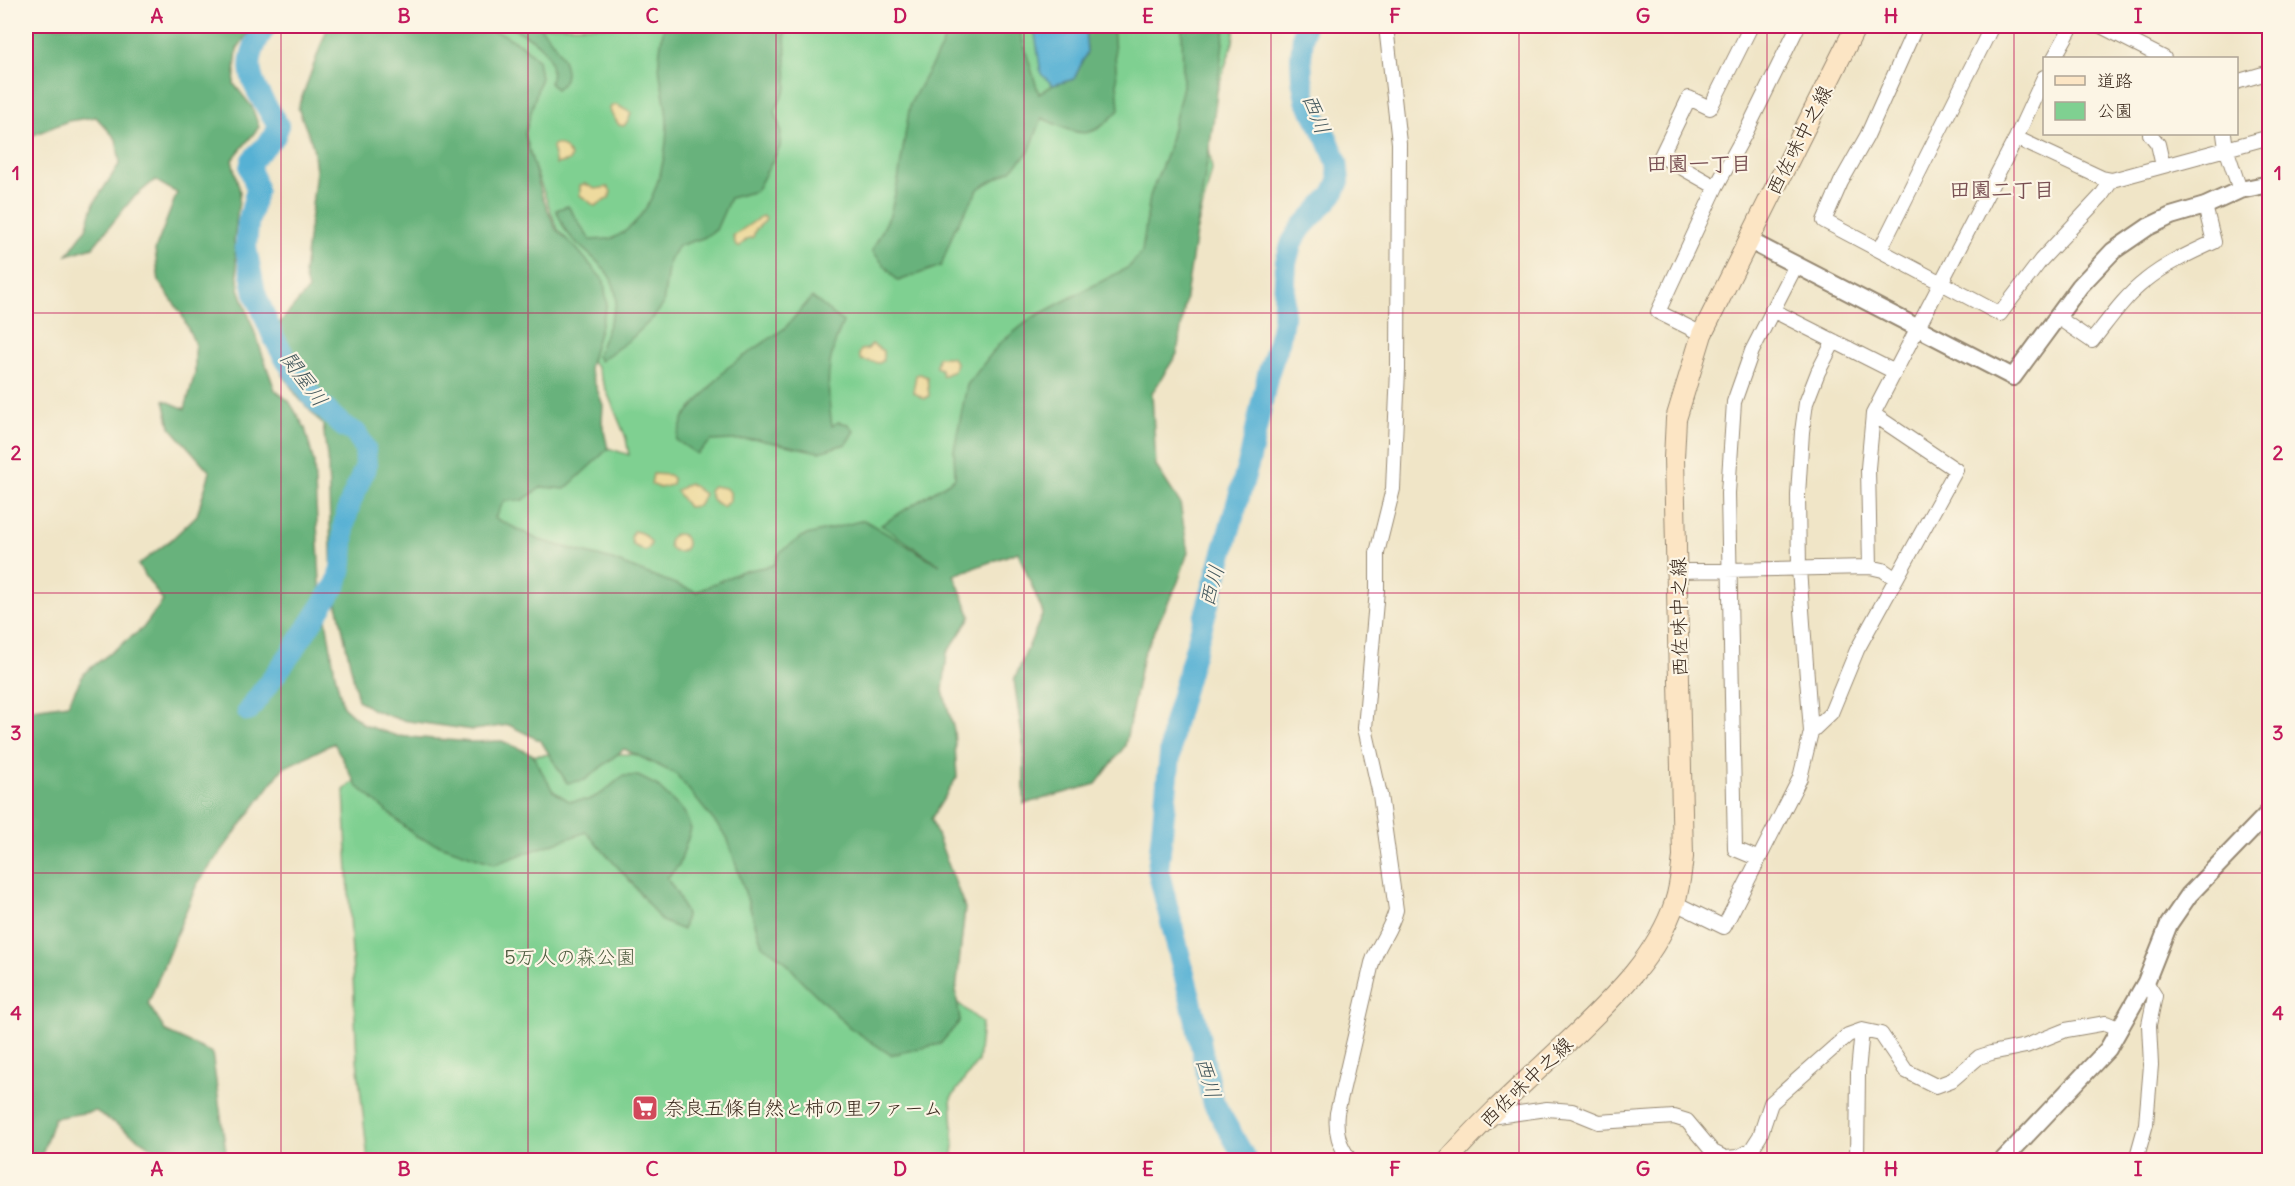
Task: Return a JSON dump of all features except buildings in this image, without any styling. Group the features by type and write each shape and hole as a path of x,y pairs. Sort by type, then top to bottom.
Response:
{"main road":[{"name":"西佐味中之線","path":"1448,1161 1617,994 1642,965 1675,903 1683,857 1674,458 1676,419 1702,334 1856,26"}],"street":[{"path":"1350,1161 1341,1148 1335,1127 1337,1113 1372,963 1377,948 1392,926 1396,910 1380,795 1365,728 1377,590 1377,553 1393,489 1398,369 1399,143 1386,26"},
{"path":"1716,188 1661,156 1689,98 1710,108 1751,26"},
{"path":"1702,334 1658,312 1716,188 1798,26"},
{"path":"1916,26 1867,136 1841,182 1824,220 2000,314 2041,260 2101,196 2112,180"},
{"path":"1880,250 1992,26"},
{"path":"2055,57 2072,26"},
{"path":"2101,26 2162,57"},
{"path":"2238,81 2270,72"},
{"path":"1870,567 1868,468 1873,414 2016,138 2043,79"},
{"path":"2151,135 2158,144 2163,166"},
{"path":"2224,135 2226,148 2240,190"},
{"path":"2016,138 2102,178 2112,180 2270,137"},
{"path":"1748,240 2013,377 2080,286 2113,251 2148,227 2171,216 2205,206 2240,190 2270,184"},
{"path":"2057,317 2092,341 2144,282 2182,256 2214,242 2205,206"},
{"path":"1759,859 1735,849 1728,493 1734,402 1752,351 1796,265"},
{"path":"1772,310 1895,372"},
{"path":"1675,903 1724,927 1800,778 1811,732 1799,569 1798,495 1806,403 1818,372 1834,341"},
{"path":"1811,732 1831,713 1857,650 1956,470 1873,414"},
{"path":"1678,571 1870,567 1883,570 1896,579"},
{"path":"2003,1161 2108,1049 2146,982 2169,924 2189,895 2270,812"},
{"path":"2136,1161 2146,1124 2151,1065 2149,1025 2155,996 2146,982"},
{"path":"1490,1117 1547,1109 1572,1111 1599,1122 1674,1117 1687,1121 1713,1152 1725,1158 1738,1157 1751,1150 1760,1136 1771,1103 1848,1035 1862,1030 1881,1034 1906,1071 1936,1086 1952,1080 1979,1057 1991,1053 2026,1046 2076,1029 2106,1023 2120,1029"},
{"path":"1857,1161 1858,1072 1862,1030"}],"green space":[{"path":"26,26 253,26 237,49 234,84 252,107 259,127 232,160 240,192 234,241 239,288 275,390 289,401 305,428 314,463 320,582 335,674 343,706 364,725 397,736 471,742 502,741 532,754 553,791 569,801 589,800 623,776 638,776 656,785 684,812 691,829 679,865 667,878 678,895 686,915 683,930 661,921 632,883 586,832 495,864 417,837 357,786 334,743 283,768 197,884 148,1004 166,1032 212,1053 227,1159 225,1160 171,1160 96,1111 54,1118 40,1160 26,1160 26,710 68,704 84,673 143,628 163,601 138,565 172,539 197,515 210,472 170,427 164,400 185,409 195,373 195,344 181,313 159,282 155,250 177,193 155,180 132,199 93,247 67,255 86,229 94,203 120,163 116,139 96,117 68,121 26,138"},
{"path":"328,26 481,28 503,34 523,46 538,60 541,77 525,134 542,196 556,229 577,249 604,281 607,304 589,368 603,405 602,422 608,449 565,489 542,487 523,500 504,501 495,518 539,540 612,560 696,592 740,572 774,565 780,552 803,536 864,520 940,565 881,525 955,478 954,450 967,385 999,344 1032,318 1129,267 1142,252 1150,196 1167,153 1183,86 1182,26 1225,26 1213,124 1177,354 1152,393 1156,466 1180,503 1188,552 1178,582 1143,655 1125,746 1096,784 1024,804 1024,749 1014,680 1043,613 1018,552 954,575 971,617 947,653 943,691 954,730 957,777 931,819 965,908 956,992 960,1021 940,1044 891,1055 849,1027 784,960 762,945 727,837 676,774 624,749 585,780 567,783 541,741 509,725 473,730 401,720 373,710 358,700 332,581 328,465 323,425 297,396 282,373 278,325 308,290 304,274 316,171 313,146 298,108"},
{"path":"468,26 1235,26 1233,42 1206,125 1212,170 1169,339 955,554 870,547 705,606 501,542 480,498 602,446 629,455 626,438 597,368 584,353 593,275 557,228 521,132 477,30"},
{"path":"512,26 539,26 551,39 562,57 566,75 563,83 556,89 550,83 552,73 548,56 537,43"},
{"path":"664,26 788,26 785,34 787,87 775,111 781,130 780,147 756,191 730,198 716,230 703,238 678,246 669,260 663,305 632,338 600,361 597,356 615,307 615,290 604,269 564,228 556,210 568,206 590,240 613,238 639,218 648,204 661,172 666,138 667,114 659,62"},
{"path":"949,26 1018,26 1039,94 1053,85 1074,79 1087,52 1085,26 1113,26 1119,110 1100,128 1083,133 1065,129 1042,118 1029,152 1010,171 979,188 955,228 941,266 898,281 872,251 890,215 898,181 910,104 941,48"},
{"path":"812,297 843,322 830,361 828,385 832,426 838,422 848,424 854,431 846,444 819,452 756,439 711,441 697,454 676,440 684,417 727,368 785,328"},
{"name":"5万人の森公園","path":"392,749 460,760 573,753 661,755 982,1023 978,1061 951,1098 954,1146 952,1160 368,1160 357,1059 344,790"}],"sand":[{"path":"613,105 631,113 624,126 619,125 611,113 610,108"},
{"path":"555,144 562,146 571,156 569,161 556,164 552,147"},
{"path":"585,184 595,189 608,187 611,192 609,198 595,206 580,195 580,185"},
{"path":"762,216 766,218 765,221 756,229 753,237 747,239 739,247 736,246 733,236"},
{"path":"872,344 883,351 883,361 879,363 861,360 859,355 861,350 868,349"},
{"path":"938,357 951,357 956,362 954,371 942,376 941,369 936,367"},
{"path":"916,375 927,377 929,396 924,399 913,392"},
{"path":"653,474 669,475 673,478 672,485 660,488 651,484"},
{"path":"689,483 704,494 698,506 688,507 676,491"},
{"path":"713,486 725,488 730,492 730,500 723,507 710,496 709,490"},
{"path":"633,531 647,538 651,543 649,548 645,551 633,545 631,538"},
{"path":"678,534 684,537 687,543 684,549 678,552 672,549 669,543 672,537"}],"water":[{"path":"1034,26 1085,26 1087,52 1074,79 1053,85 1041,74"}],"waterway":[{"name":"関屋川","path":"248,711 292,652 337,583 342,564 344,525 350,503 366,466 365,448 356,433 343,426 314,399 286,360 255,293 246,248 248,224 257,189 250,168 252,160 275,136 278,125 256,88 250,65 257,41 266,26"},
{"name":"西川","path":"1246,1160 1212,1100 1196,1021 1158,870 1173,727 1250,458 1268,374 1279,342 1283,319 1286,262 1292,242 1302,227 1333,194 1339,181 1337,162 1306,100 1301,57 1304,26"}],"place":[{"name":"奈良五條自然と柿の里ファーム","path":"645,1108"}],"district":[{"name":"田園一丁目","path":"1699,164"},
{"name":"田園二丁目","path":"2002,190"}]}
